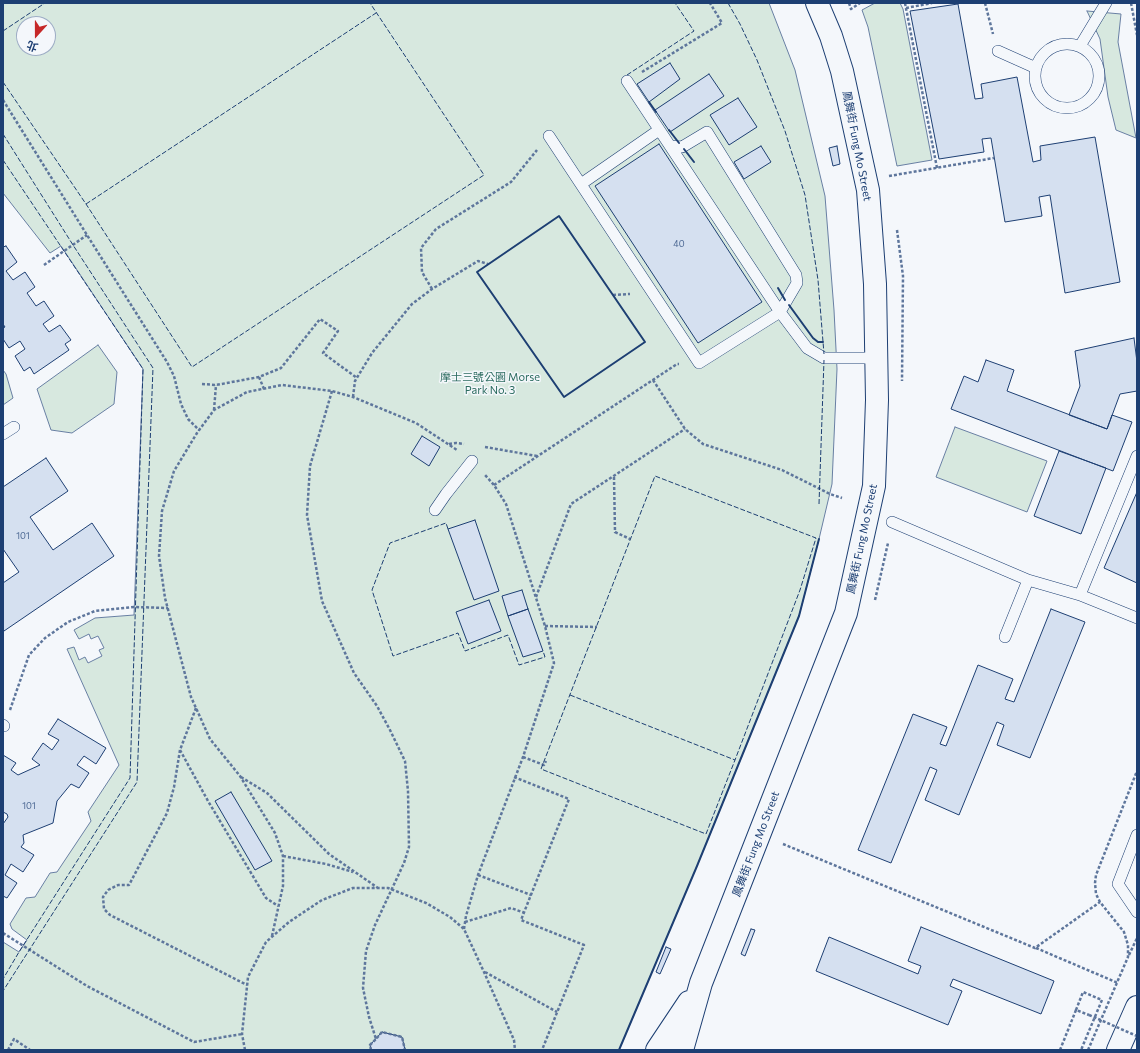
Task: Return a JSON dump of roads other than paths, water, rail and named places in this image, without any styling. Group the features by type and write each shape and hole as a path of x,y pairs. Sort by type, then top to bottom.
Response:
{"main road":[{"name":"鳳舞街 Fung Mo Street","path":"682,1050 701,983 846,613 874,486 877,400 875,284 868,190 842,72 831,36 817,3"},
{"name":"鳳舞街 Fung Mo Street","path":"657,1050 701,983"},
{"path":"1118,1050 1137,1007"}],"lane":[{"path":"1080,46 1106,3"},
{"path":"1071,43 1080,46 1089,52 1097,61 1100,72 1100,83 1095,94 1087,102 1077,107 1066,108 1055,106 1046,100 1038,90 1035,80 1036,68 1042,56 1052,46 1071,43"},
{"path":"998,51 1036,68"},
{"path":"627,81 780,312 807,348 824,358 876,358"},
{"path":"581,184 659,130"},
{"path":"549,136 699,363 780,312 797,283 796,275 707,132 682,147 670,146"},
{"path":"3,434 14,427"},
{"path":"1080,595 1137,456"},
{"path":"435,510 472,461"},
{"path":"892,522 1028,580 1080,595 1137,618"},
{"path":"1005,636 1028,580"},
{"path":"1136,905 1118,884 1137,835"}],"park label":[{"name":"摩士三號公園 Morse Park No. 3","path":"490,383"}]}
